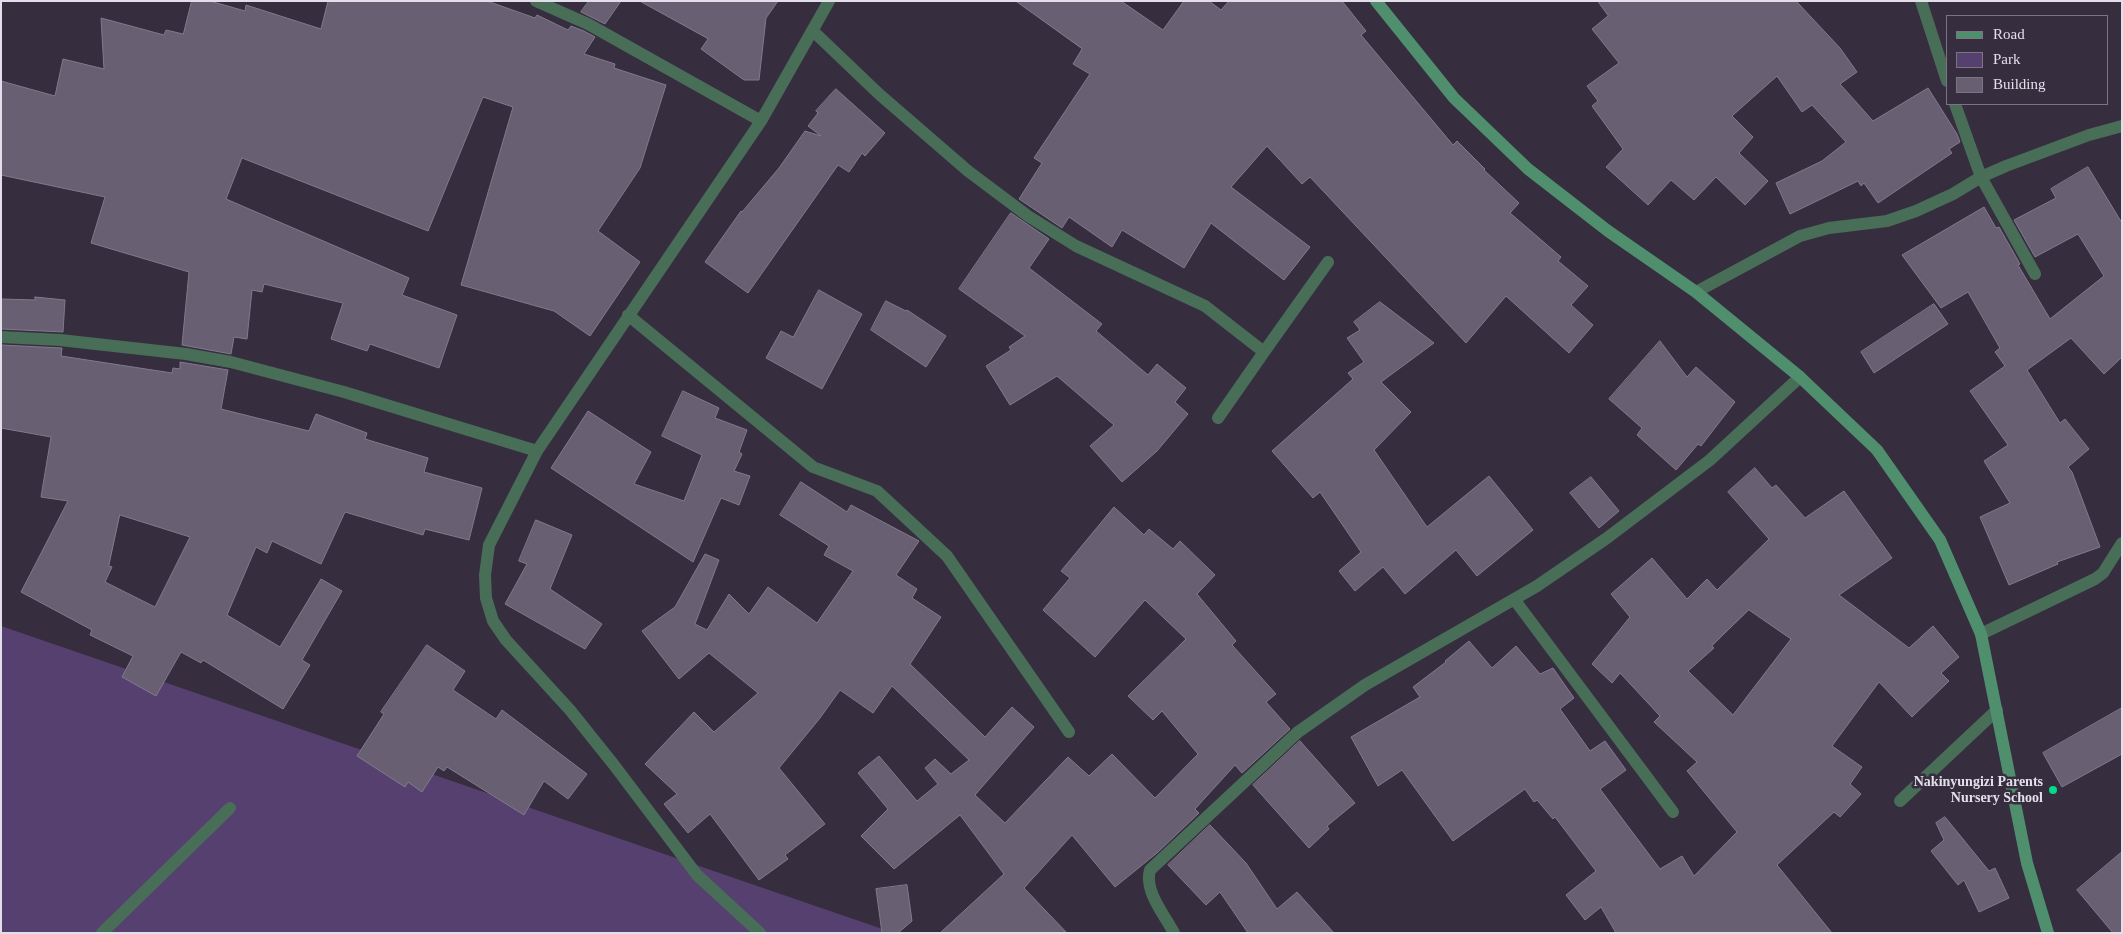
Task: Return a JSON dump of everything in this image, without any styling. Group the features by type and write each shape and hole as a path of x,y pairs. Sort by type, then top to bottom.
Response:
{"street":[{"path":"536,1 588,24 761,121"},
{"path":"760,933 697,875 570,710 506,640 493,621 486,598 485,575 489,545 537,451 761,121 830,1"},
{"path":"1376,1 1454,98 1528,169 1608,230 1696,292 1800,377 1877,450 1940,540 1981,634 2027,863 2048,933"},
{"path":"1921,1 1946,78"},
{"path":"813,31 879,94 968,171 1028,216 1076,246 1206,306 1264,352"},
{"path":"1955,105 1981,177 2035,274"},
{"path":"1696,292 1800,236 1829,228 1887,221 1916,211 1953,194 1981,177 2089,135 2122,126"},
{"path":"1218,418 1328,262"},
{"path":"628,315 813,467 876,491 947,556 1069,732"},
{"path":"1,337 60,340 186,354 232,362 344,392 537,451"},
{"path":"1174,933 1149,888 1148,878 1150,870 1298,732 1365,685 1538,586 1608,538 1710,460 1800,377"},
{"path":"1981,634 2095,580 2103,572 2122,543"},
{"path":"1514,599 1673,812"},
{"path":"1900,801 1996,710"},
{"path":"102,933 230,808"}],"green space":[{"path":"1,626 894,933 1,933"}],"building":[{"path":"192,1 210,1 245,11 246,5 321,29 328,1 487,1 535,18 537,15 568,30 571,26 584,31 595,37 584,54 615,64 614,68 666,85 640,168 598,231 640,262 590,336 554,311 461,285 513,107 483,97 428,231 242,158 226,199 409,278 402,295 457,315 439,368 370,344 367,351 331,339 343,303 264,284 262,292 252,290 247,339 234,337 231,354 182,345 189,272 91,243 105,197 1,175 1,81 55,96 63,59 104,69 101,18 164,35 166,30 183,34"},
{"path":"589,1 621,1 605,24 581,12"},
{"path":"640,1 778,1 766,18 759,80 744,80 701,49 708,39"},
{"path":"1016,1 1121,1 1163,30 1184,1 1209,1 1221,10 1229,1 1342,1 1366,31 1361,35 1453,145 1457,141 1519,203 1510,213 1561,257 1558,261 1588,286 1571,305 1593,325 1569,353 1506,296 1466,343 1310,177 1302,184 1267,146 1231,187 1310,247 1284,280 1211,223 1184,268 1122,230 1112,247 1069,217 1062,228 1019,199 1042,163 1034,158 1090,74 1073,64 1082,49"},
{"path":"1598,1 1796,1 1840,48 1857,72 1840,84 1873,121 1928,88 1960,142 1949,149 1952,153 1878,203 1864,183 1861,186 1858,181 1790,214 1776,183 1822,161 1846,142 1812,105 1802,112 1777,76 1732,116 1753,137 1739,153 1768,181 1745,205 1716,177 1694,200 1671,180 1648,205 1606,167 1623,149 1592,106 1598,101 1587,86 1619,63 1592,29 1608,16"},
{"path":"836,89 885,133 865,156 862,153 849,172 838,165 748,293 705,262 741,211 779,168 805,131 821,136 808,126 818,113 816,111"},
{"path":"2088,167 2122,223 2122,357 2104,374 2071,338 2027,370 2060,423 2065,419 2089,449 2068,467 2072,472 2100,547 2057,562 2058,564 2009,585 1980,517 2010,503 1984,461 2008,445 1970,391 2005,366 1995,352 2000,348 1968,292 1941,308 1902,255 1984,207 1996,228 1999,227 2020,264 2018,265 2050,319 2104,276 2078,234 2035,257 2014,220 2056,198 2051,189"},
{"path":"1011,213 1049,239 1029,268 1102,324 1096,331 1148,375 1157,364 1186,388 1175,402 1188,414 1157,451 1122,482 1090,446 1114,425 1057,376 1010,405 986,366 1011,350 1009,347 1025,336 959,289"},
{"path":"819,290 862,314 822,389 766,358 781,331 793,337"},
{"path":"35,297 65,300 63,332 1,329 1,299 35,300"},
{"path":"886,301 907,310 946,336 926,367 871,330"},
{"path":"1380,302 1434,343 1381,382 1411,412 1374,450 1427,527 1489,476 1533,530 1477,576 1456,550 1405,594 1383,567 1355,591 1339,571 1361,552 1320,492 1313,498 1272,451 1353,379 1348,373 1364,362 1347,338 1360,330 1354,322"},
{"path":"1934,304 1948,324 1874,373 1861,352"},
{"path":"1660,341 1687,377 1696,367 1735,402 1701,446 1698,444 1676,470 1637,435 1642,428 1609,399"},
{"path":"1,345 62,348 61,356 172,373 173,368 180,369 180,362 228,370 221,409 309,431 316,414 367,433 365,439 428,458 424,472 482,488 469,540 425,529 423,535 345,512 321,564 272,541 267,553 256,547 227,615 280,647 321,579 342,591 302,660 310,665 283,709 203,660 201,663 181,652 156,696 122,677 133,656 90,635 92,630 21,592 68,501 41,497 51,437 1,428","holes":["120,515 190,537 155,607 105,582 112,567 109,566"]},
{"path":"683,391 719,408 715,418 747,430 739,452 742,454 734,471 750,476 739,505 721,498 693,562 551,468 588,411 651,452 634,484 684,501 702,455 662,436"},
{"path":"1755,468 1772,488 1776,485 1805,518 1844,491 1892,558 1839,595 1909,648 1933,626 1959,657 1941,673 1949,681 1912,717 1879,682 1832,746 1862,767 1850,784 1861,794 1840,817 1834,812 1777,865 1832,933 1616,933 1601,907 1585,920 1566,895 1596,871 1555,817 1553,819 1537,800 1534,802 1525,789 1453,841 1402,770 1378,786 1351,737 1420,697 1413,687 1446,662 1469,641 1492,668 1516,646 1540,674 1553,668 1574,698 1560,709 1590,751 1605,741 1626,770 1600,789 1660,869 1682,856 1694,876 1737,832 1687,771 1697,762 1654,722 1660,716 1620,673 1612,683 1592,664 1630,617 1611,594 1652,558 1687,599 1707,579 1717,590 1769,539 1728,492","holes":["1749,610 1791,639 1733,715 1688,671 1714,648 1712,646"]},
{"path":"1591,477 1619,511 1599,528 1570,493"},
{"path":"801,482 847,512 851,505 919,541 896,575 917,589 912,598 941,617 910,664 985,737 1012,707 1034,727 975,795 1005,823 1068,757 1089,776 1112,754 1155,798 1198,754 1162,711 1153,720 1128,696 1186,639 1145,600 1095,657 1043,610 1070,578 1061,571 1114,507 1144,535 1149,529 1173,549 1180,541 1215,575 1197,594 1236,641 1232,645 1276,694 1266,702 1290,729 1242,773 1235,765 1195,809 1199,813 1157,853 1115,887 1072,835 1024,888 1067,933 940,933 1004,874 960,815 894,869 861,836 888,809 858,773 879,756 917,801 938,784 925,768 935,759 951,774 969,760 892,686 873,713 840,690 779,768 825,824 785,855 788,859 759,880 710,814 688,833 664,804 677,794 645,764 694,712 714,732 758,693 709,653 679,679 642,631 675,607 705,554 719,560 695,624 707,630 729,594 749,614 768,587 817,623 853,571 824,555 829,546 780,515"},
{"path":"536,520 572,535 550,589 602,624 585,649 505,604 527,564 519,561"},
{"path":"427,645 465,671 453,690 496,719 502,710 587,774 568,799 544,781 524,815 447,767 444,771 438,767 422,792 408,782 405,787 357,756 384,714 381,712"},
{"path":"2122,708 2122,754 2062,787 2043,753"},
{"path":"1300,741 1355,803 1327,826 1329,829 1309,848 1253,785"},
{"path":"1945,817 1989,871 1995,868 2009,898 1979,912 1964,880 1958,885 1931,851 1944,840 1936,823"},
{"path":"1210,825 1246,863 1277,909 1297,892 1334,933 1248,933 1220,892 1206,905 1168,865"},
{"path":"2122,852 2122,933 2113,933 2077,890"},
{"path":"907,885 912,921 898,933 882,933 876,889"}],"place":[{"name":"Nakinyungizi Parents Nursery School","path":"2053,790"}]}
